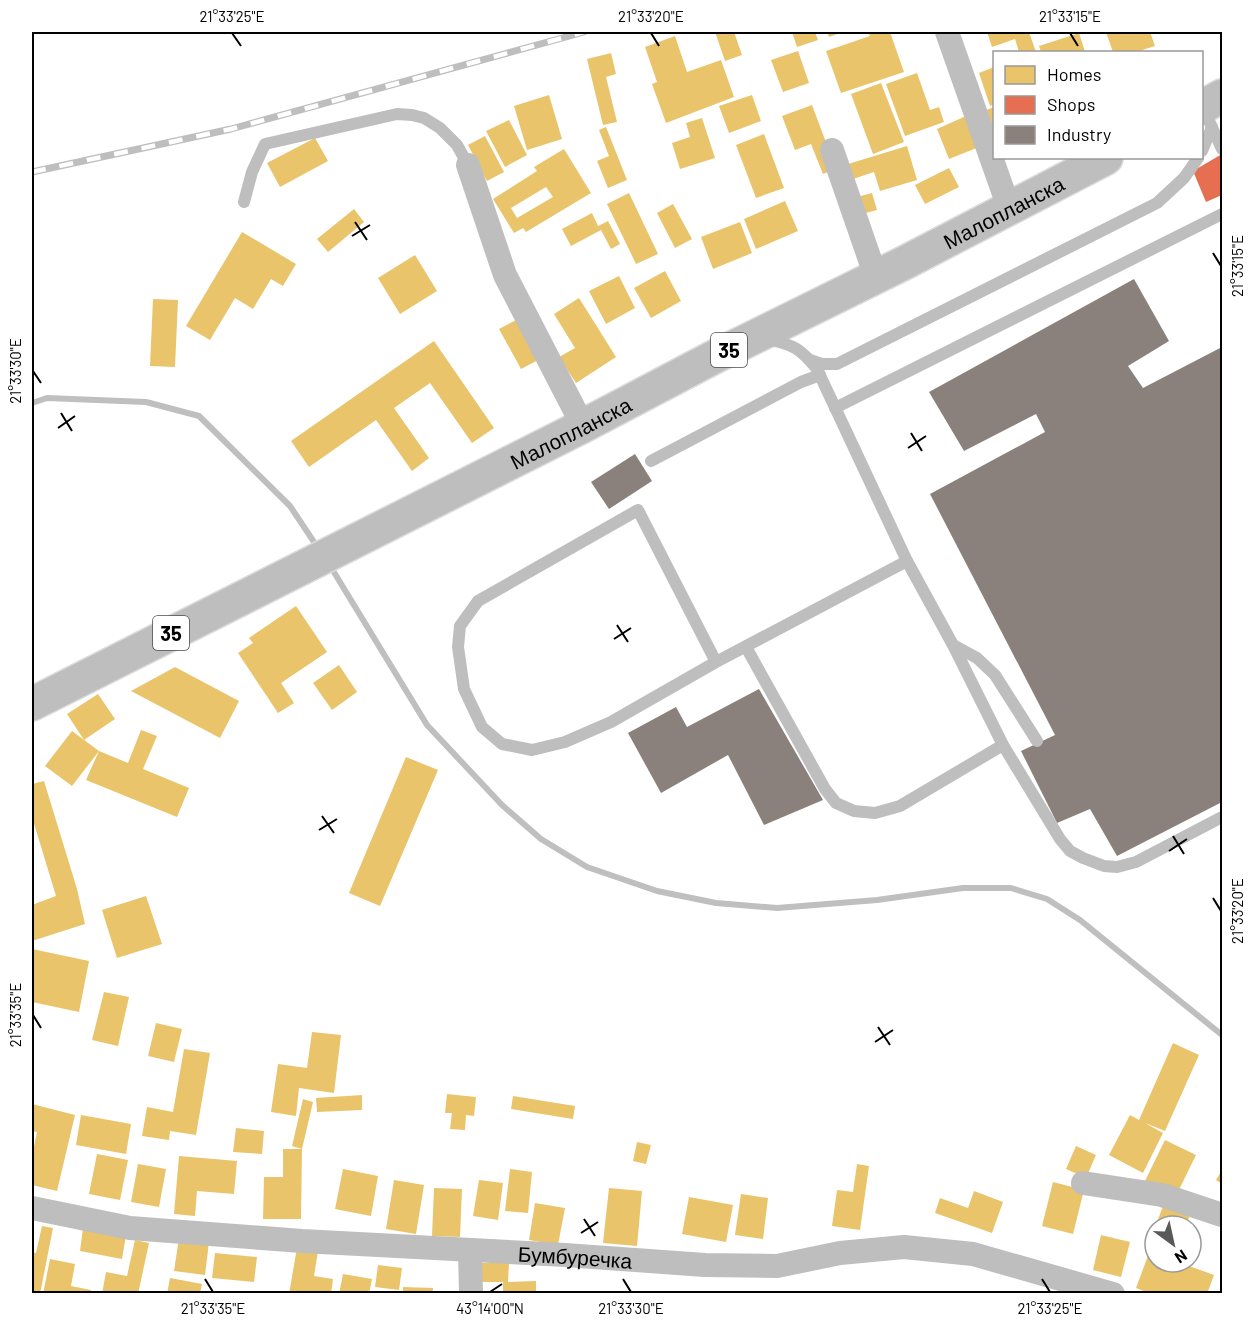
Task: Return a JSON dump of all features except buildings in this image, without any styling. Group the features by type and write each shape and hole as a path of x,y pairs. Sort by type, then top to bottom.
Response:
{"main road":[{"path":"1205,114 1222,96"},
{"name":"Малопланска","path":"32,704 583,426 1104,159"}],"street":[{"path":"947,32 1010,208"},
{"path":"832,150 876,277"},
{"path":"468,165 506,275 583,426"},
{"path":"1083,1183 1162,1195 1222,1215"},
{"name":"Бумбуречка","path":"32,1208 130,1228 302,1241 705,1265 777,1266 840,1252 904,1247 973,1254 1113,1293"},
{"path":"470,1250 471,1293"}],"lane":[{"path":"244,202 252,172 265,144 397,114 424,118 440,128 457,145 468,165"},
{"path":"1205,114 1222,149"},
{"path":"1203,139 1205,114"},
{"path":"810,360 822,364 837,364 1157,203 1184,178 1197,159"},
{"path":"835,408 1222,214"},
{"path":"755,336 790,344 804,353 820,375 907,561 953,645 1003,745 1060,839 1070,850 1093,863 1117,867 1136,862 1222,817"},
{"path":"651,461 801,382 820,375"},
{"path":"716,662 638,510 478,601 460,626 458,647 464,689 482,726 502,744 532,750 565,742 611,722 716,662 907,561"},
{"path":"953,645 977,658 995,675 1037,741"},
{"path":"746,647 825,789 836,803 854,811 875,813 900,806 1003,745"}],"waterway":[{"path":"32,403 47,398 146,402 199,416 290,506 318,548"},
{"path":"329,564 427,725 502,805 541,839 587,867 657,891 716,903 777,908 877,900 963,888 1011,888 1047,899 1080,920 1222,1035"}],"railway":[{"path":"32,172 231,129 584,32"}]}
